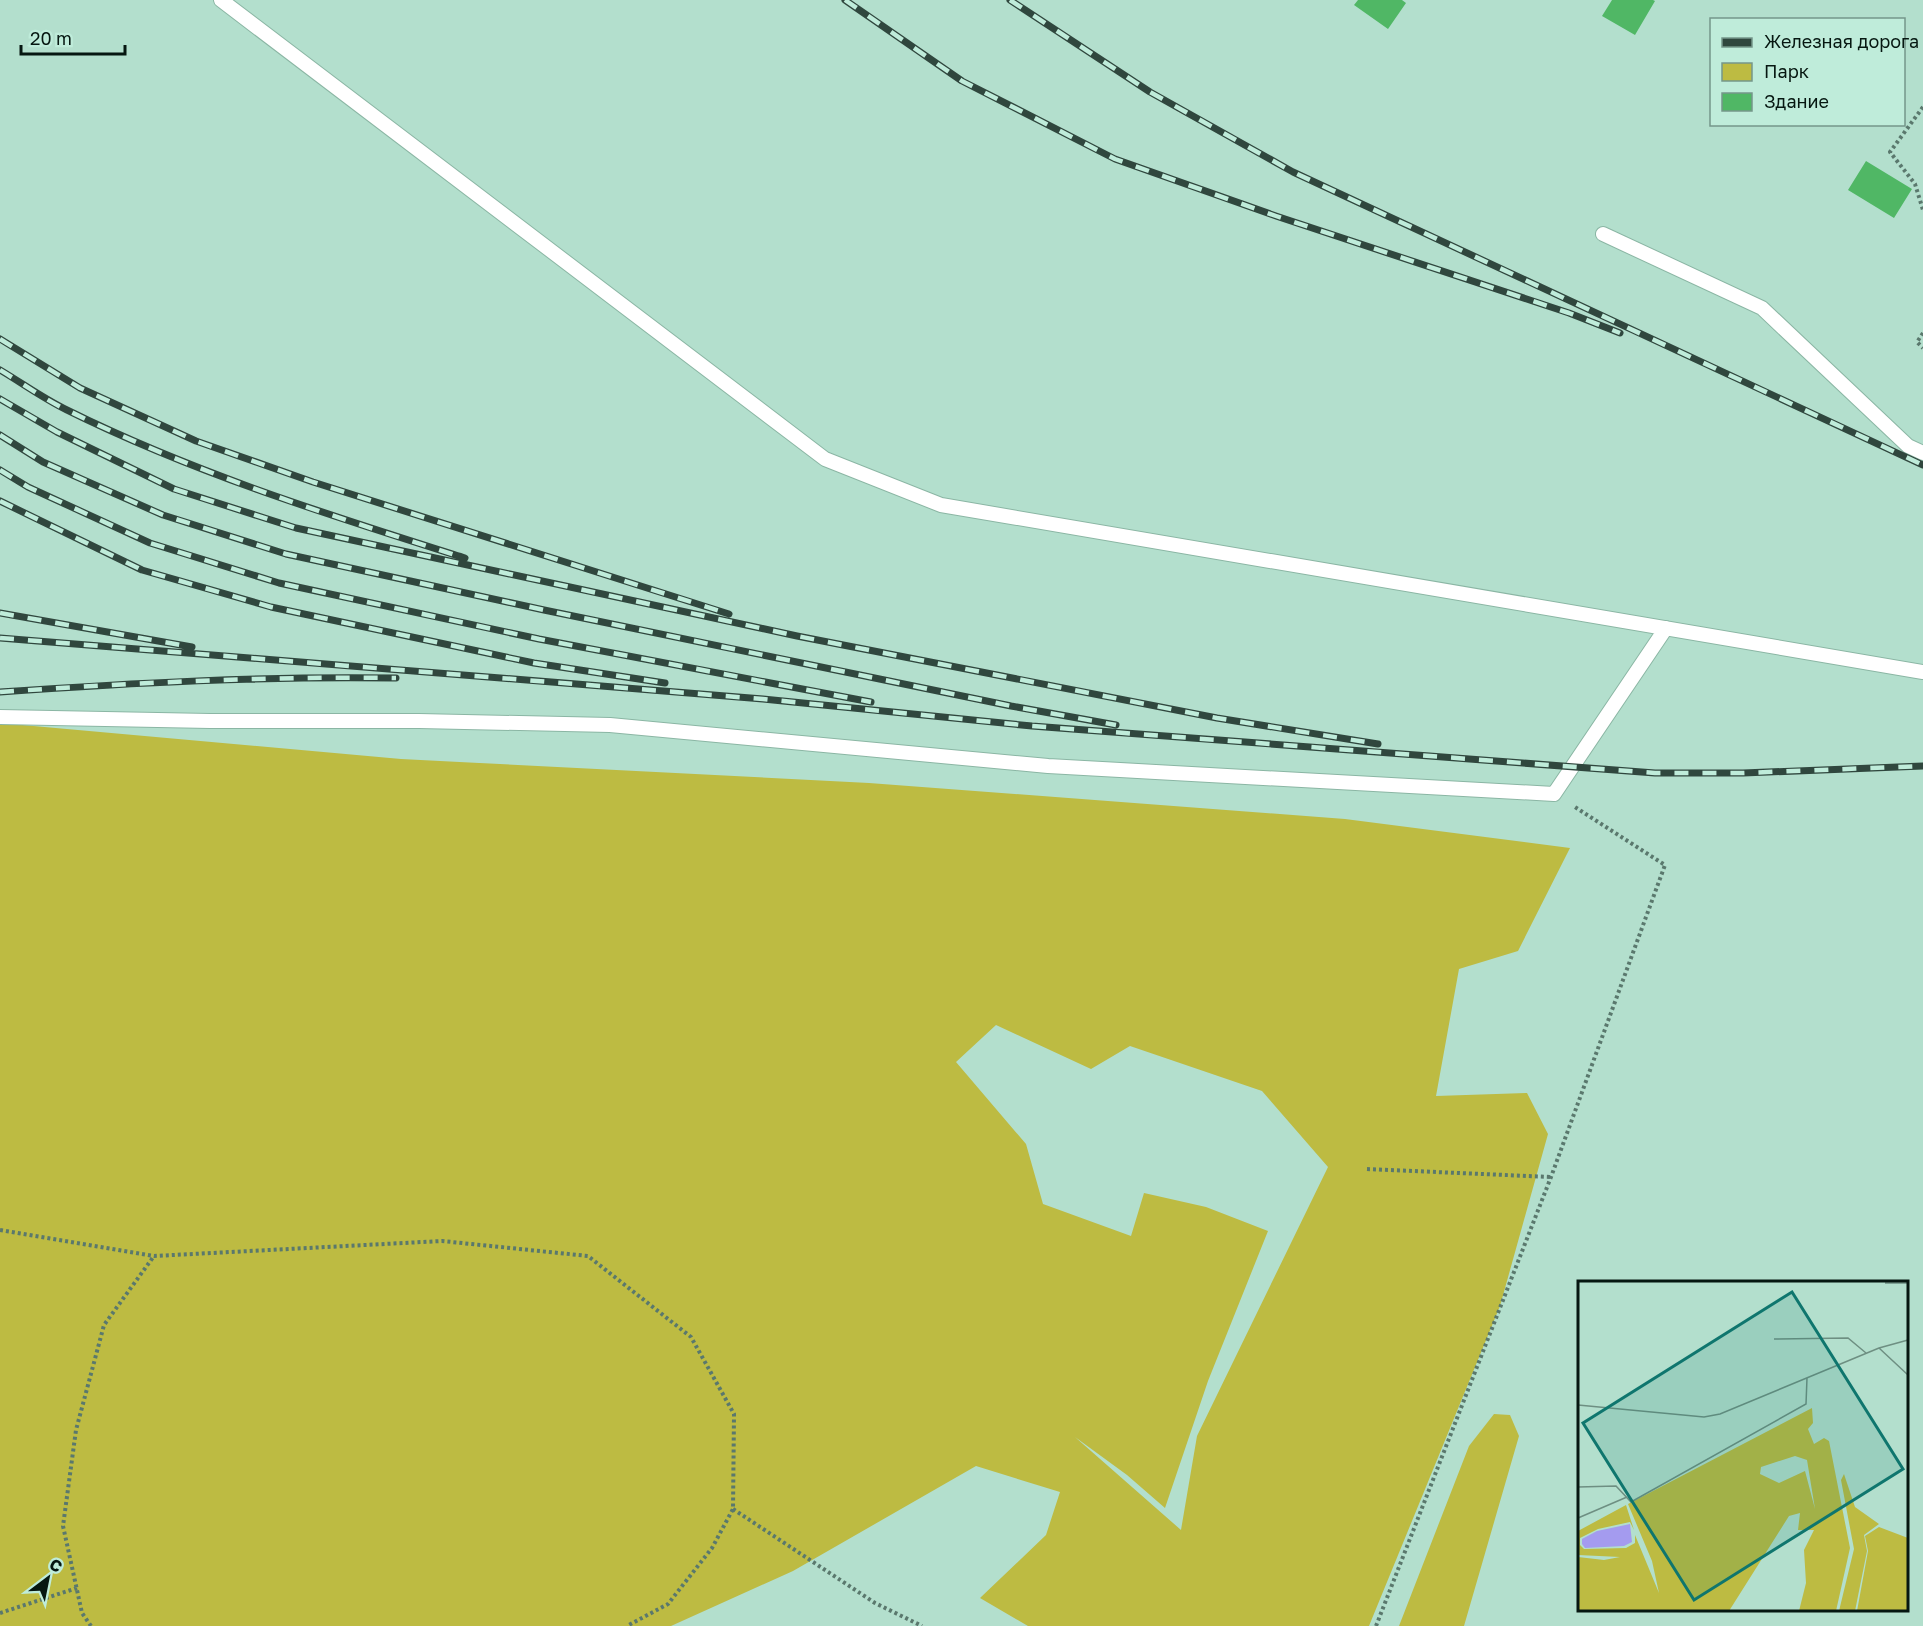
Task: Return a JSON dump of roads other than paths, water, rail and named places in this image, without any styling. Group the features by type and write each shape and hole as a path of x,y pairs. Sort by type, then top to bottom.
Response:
{"lane":[{"path":"221,0 825,459 941,505 1923,672"},
{"path":"1603,234 1762,308 1908,446 1923,453"},
{"path":"0,717 610,725 1048,766 1554,794 1665,628"}],"railway":[{"path":"845,0 962,81 1115,159 1276,216 1569,313 1620,333"},
{"path":"1010,0 1150,92 1293,172 1923,465"},
{"path":"0,339 80,388 196,441 313,482 729,614"},
{"path":"0,370 58,406 164,454 313,509 465,558"},
{"path":"0,399 57,432 174,489 296,528 797,636 1217,718 1378,744"},
{"path":"0,435 43,462 163,515 286,554 544,610 1011,706 1116,725"},
{"path":"0,470 28,487 150,543 279,583 539,639 871,702"},
{"path":"0,501 142,570 271,607 534,663 665,683"},
{"path":"0,613 192,647"},
{"path":"0,638 763,699 1032,726 1655,773 1743,773 1923,766"},
{"path":"0,692 198,681 396,678"}]}
